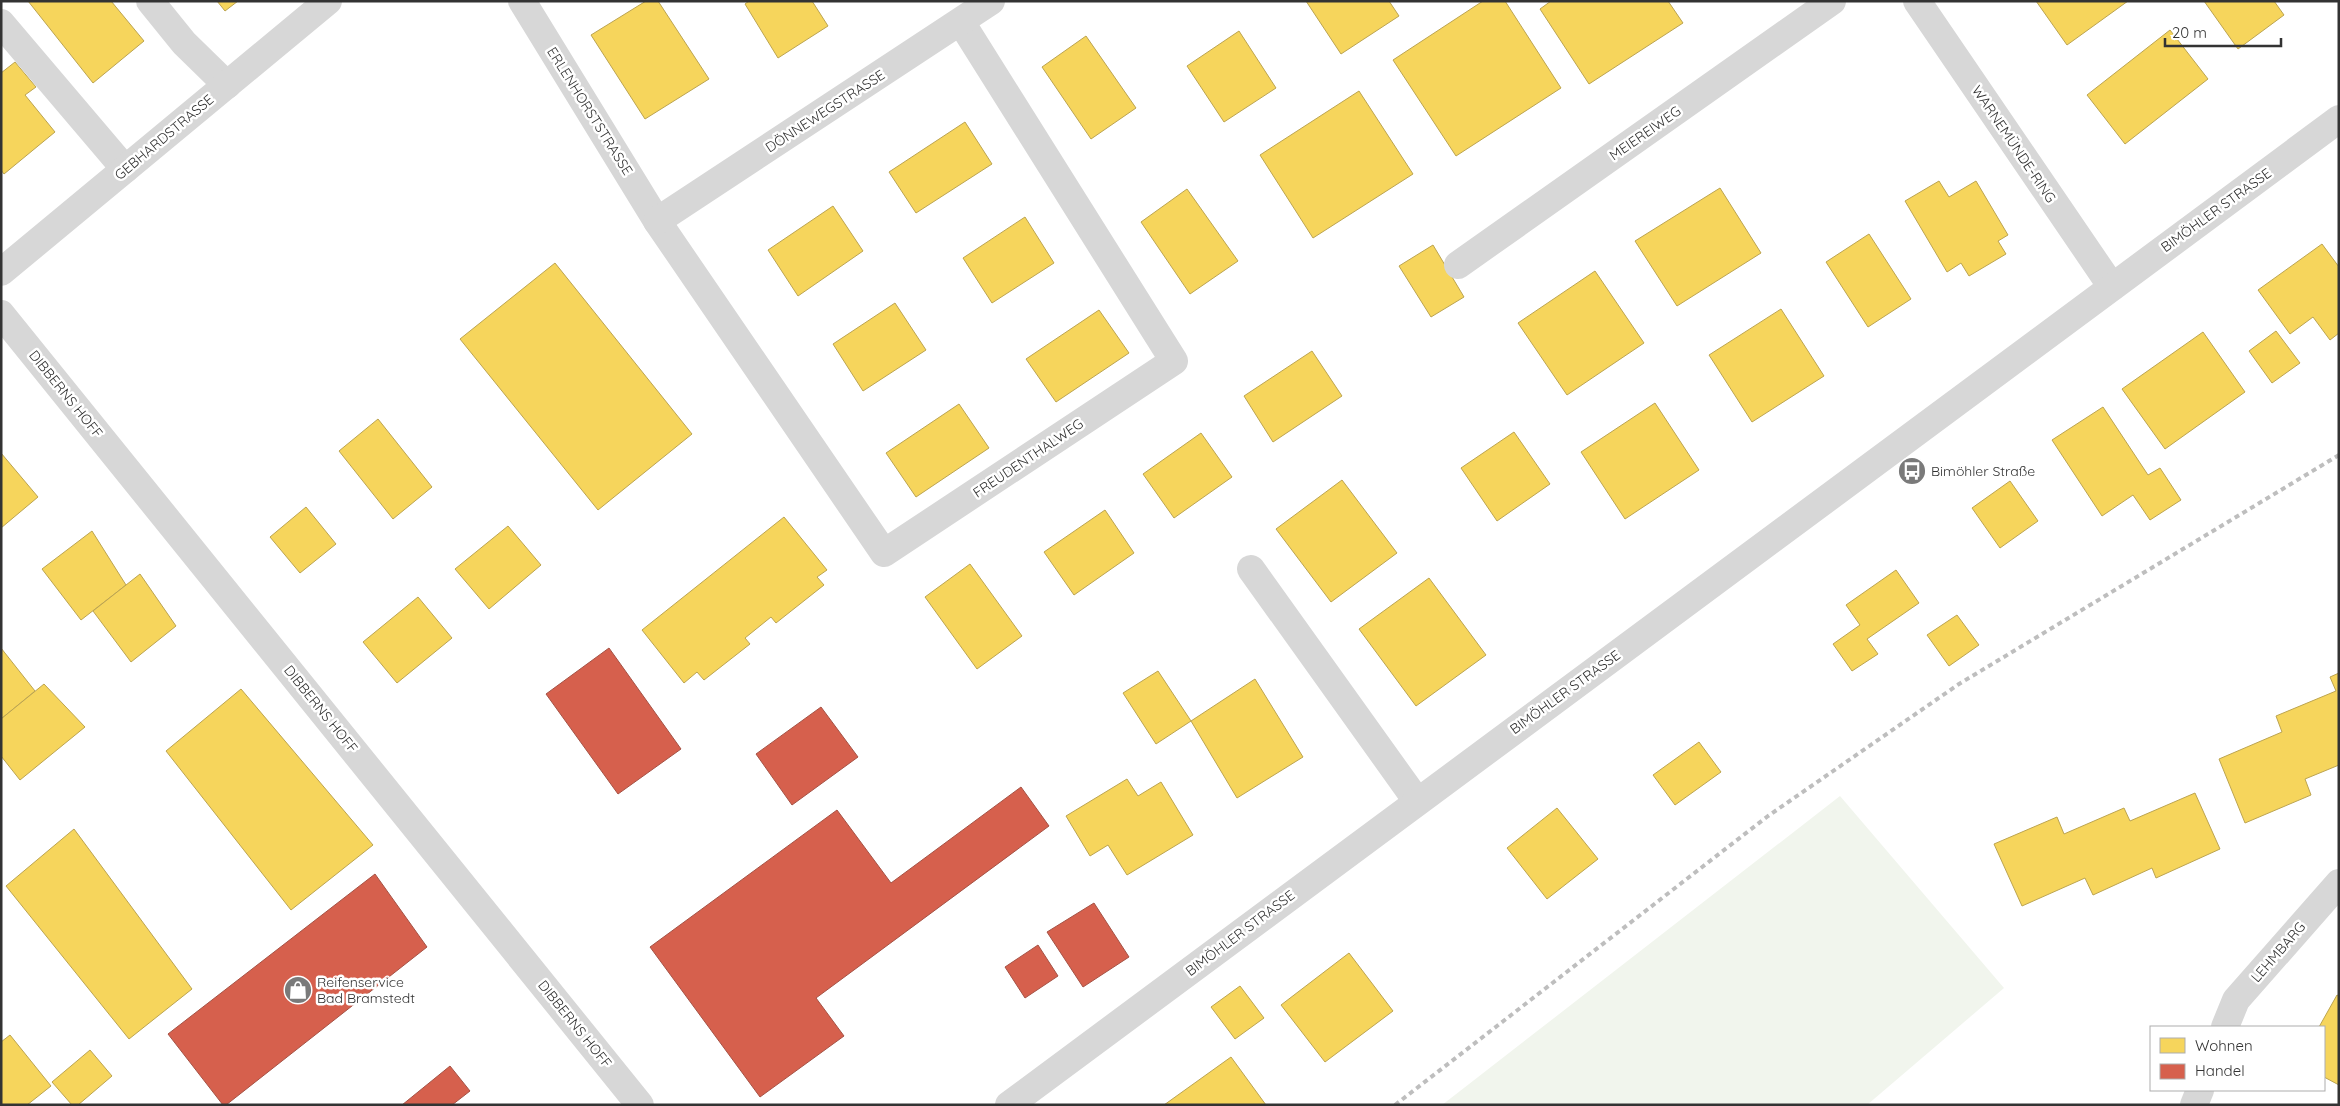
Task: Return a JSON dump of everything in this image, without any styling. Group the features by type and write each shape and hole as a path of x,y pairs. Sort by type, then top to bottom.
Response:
{"street":[{"path":"150,1 184,43 227,85"},
{"name":"GEBHARDSTRASSE","path":"1,272 328,1"},
{"name":"DÖNNEWEGSTRASSE","path":"658,221 963,13 992,1"},
{"name":"MEIEREIWEG","path":"1458,265 1832,1"},
{"name":"WARNEMÜNDE-RING","path":"1917,1 2112,287"},
{"name":"ERLENHORSTSTRASSE","path":"525,2 658,221"},
{"name":"FREUDENTHALWEG","path":"658,221 884,553 1174,361 963,13"},
{"path":"1,23 125,169"},
{"name":"BIMÖHLER STRASSE","path":"1009,1105 2339,119"},
{"name":"DIBBERNS HOFF","path":"1,314 640,1105"},
{"path":"1251,569 1417,801"},
{"name":"LEHMBARG","path":"2225,1026 2236,1000 2339,883"},
{"path":"2194,1105 2200,1091"}],"shaded area":[{"path":"1840,796 2004,988 1867,1105 1442,1105"}],"building: Wohnen":[{"path":"28,1 111,1 144,41 93,83"},
{"path":"217,1 238,1 225,11"},
{"path":"646,1 658,1 709,79 645,119 591,35"},
{"path":"749,1 812,1 828,26 778,58 745,4"},
{"path":"1306,1 1389,1 1399,16 1341,54"},
{"path":"1483,1 1505,1 1561,88 1456,156 1393,60"},
{"path":"1551,1 1668,1 1683,23 1589,84 1540,9"},
{"path":"2036,1 2128,1 2067,45"},
{"path":"2204,1 2274,1 2284,15 2238,49"},
{"path":"2170,30 2208,79 2125,144 2087,95"},
{"path":"1239,31 1276,88 1224,122 1187,66"},
{"path":"1086,36 1136,108 1091,139 1042,67"},
{"path":"15,62 36,87 25,95 55,132 4,174 1,170 1,73"},
{"path":"1359,91 1413,174 1313,238 1260,155"},
{"path":"965,122 992,164 916,213 889,172"},
{"path":"1939,181 1949,197 1976,181 2008,235 1998,241 2006,254 1969,276 1961,263 1947,272 1905,201"},
{"path":"1720,188 1761,253 1677,306 1635,241"},
{"path":"1187,189 1238,261 1190,294 1141,222"},
{"path":"833,206 863,251 798,296 768,250"},
{"path":"1025,217 1054,263 992,303 963,258"},
{"path":"1869,234 1911,299 1868,327 1826,262"},
{"path":"2322,244 2339,267 2339,333 2330,340 2313,317 2290,334 2258,290"},
{"path":"1433,245 1464,297 1431,317 1399,266"},
{"path":"555,263 692,434 598,510 460,339"},
{"path":"1595,271 1644,343 1567,395 1518,323"},
{"path":"895,303 926,350 863,391 833,344"},
{"path":"1781,309 1824,376 1752,422 1709,355"},
{"path":"1099,310 1129,353 1056,402 1026,359"},
{"path":"2276,331 2300,363 2272,383 2249,351"},
{"path":"2203,332 2245,392 2165,449 2122,389"},
{"path":"1312,351 1342,396 1273,442 1244,396"},
{"path":"1655,403 1699,470 1625,519 1581,452"},
{"path":"959,404 989,448 916,497 886,453"},
{"path":"2103,407 2148,475 2160,468 2181,500 2150,520 2133,495 2102,516 2052,440"},
{"path":"378,419 432,487 393,519 339,451"},
{"path":"1514,432 1550,484 1497,521 1461,468"},
{"path":"1201,433 1232,477 1174,518 1143,474"},
{"path":"1,453 38,497 1,528"},
{"path":"1342,480 1397,553 1331,602 1276,529"},
{"path":"2010,481 2038,521 2000,548 1972,508"},
{"path":"306,507 336,544 300,573 270,537"},
{"path":"1105,510 1134,553 1074,595 1044,552"},
{"path":"784,517 827,570 817,577 824,585 776,623 771,617 745,638 750,644 704,680 697,672 684,683 642,630"},
{"path":"508,526 541,565 489,609 455,569"},
{"path":"92,531 126,585 81,620 42,569"},
{"path":"970,564 1022,636 977,669 925,597"},
{"path":"1896,570 1919,603 1867,639 1878,654 1852,671 1833,644 1860,625 1846,605"},
{"path":"140,574 176,626 131,662 93,611"},
{"path":"1429,578 1486,655 1416,706 1359,629"},
{"path":"418,597 452,638 397,683 363,642"},
{"path":"1957,615 1979,645 1949,666 1927,635"},
{"path":"1,648 35,691 1,719"},
{"path":"1158,671 1191,721 1156,744 1123,693"},
{"path":"2339,673 2339,765 2305,779 2311,795 2245,823 2219,759 2282,732 2276,716 2336,691 2330,677"},
{"path":"1255,679 1303,757 1237,798 1191,721"},
{"path":"44,684 85,727 20,780 1,756 1,719"},
{"path":"241,689 373,845 291,910 166,751"},
{"path":"1699,742 1721,772 1675,805 1653,775"},
{"path":"1127,779 1138,796 1161,782 1193,835 1127,875 1108,845 1090,856 1066,816"},
{"path":"2195,793 2220,849 2156,878 2152,868 2093,895 2085,878 2022,906 1994,844 2057,817 2064,834 2124,808 2130,821"},
{"path":"1557,808 1598,859 1547,899 1507,848"},
{"path":"74,829 192,989 129,1039 6,886"},
{"path":"1349,953 1393,1011 1325,1062 1281,1005"},
{"path":"1240,986 1264,1018 1235,1039 1211,1007"},
{"path":"2337,995 2339,996 2339,1085 2325,1078 2325,1026 2320,1026"},
{"path":"10,1035 51,1086 27,1105 1,1105 1,1042"},
{"path":"90,1050 112,1076 78,1105 72,1105 52,1082"},
{"path":"1231,1057 1266,1105 1164,1105"}],"building: Handel":[{"path":"609,648 681,749 618,794 546,694"},
{"path":"821,707 858,757 792,805 756,754"},
{"path":"1021,787 1049,826 816,998 844,1036 760,1097 650,947 837,810 891,883"},
{"name":"Reifenservice Bad Bramstedt","path":"375,874 427,947 226,1105 223,1105 168,1034"},
{"path":"1094,903 1129,957 1083,987 1047,932"},
{"path":"1038,945 1058,976 1025,998 1005,967"},
{"path":"450,1066 470,1091 452,1105 402,1105"}],"railway":[{"path":"1395,1105 1768,816 1959,684 2339,455"}],"place":[{"name":"Bimöhler Straße","path":"1912,471"},
{"name":"Reifenservice Bad Bramstedt","path":"298,990"}]}
